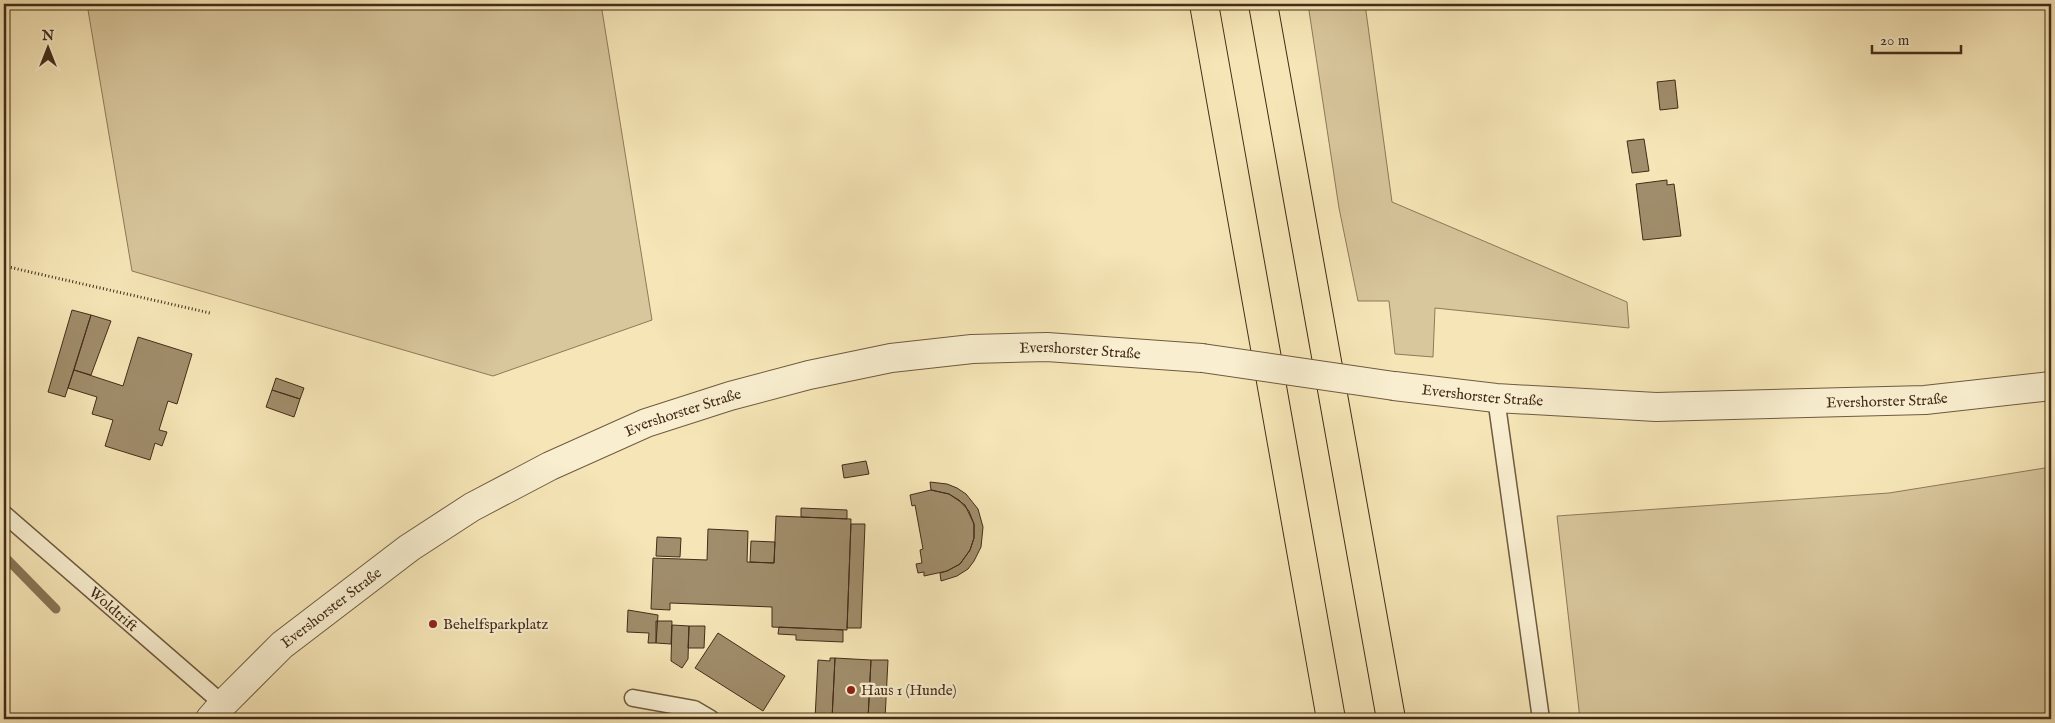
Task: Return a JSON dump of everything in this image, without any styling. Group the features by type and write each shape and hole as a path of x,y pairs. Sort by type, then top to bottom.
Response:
{"highway":[{"path":"1204,4 1332,719"},
{"path":"1264,4 1391,719"}],"street":[{"name":"Evershorster Straße","path":"216,712 282,646 409,548 472,507 550,466 646,423 730,396 791,380 891,358 972,349 1047,347 1202,358 1394,386 1496,398 1656,407 1925,400 2051,386"}],"lane":[{"path":"1496,398 1541,719"},
{"name":"Woldtrift","path":"4,514 216,712"},
{"path":"633,698 694,709 710,719"}],"path":[{"path":"4,266 210,314"}],"shaded area":[{"path":"87,4 601,4 652,320 493,376 132,271"},
{"path":"1308,4 1365,4 1392,202 1627,302 1629,328 1435,308 1433,357 1395,354 1389,301 1358,301 1339,208"},
{"path":"2051,467 2051,719 1580,719 1557,516 1889,493"}],"building":[{"path":"1675,80 1678,108 1660,110 1657,82"},
{"path":"1644,139 1649,171 1632,173 1627,141"},
{"path":"1667,180 1667,185 1674,184 1681,236 1643,240 1636,184"},
{"path":"72,310 91,315 65,397 48,392"},
{"path":"91,315 111,321 91,375 74,370"},
{"path":"138,337 192,354 177,404 168,401 159,430 167,432 162,446 155,443 150,460 105,446 113,420 92,414 97,397 68,388 74,370 123,386"},
{"path":"276,378 304,388 300,399 272,390"},
{"path":"272,390 300,399 294,417 266,407"},
{"path":"866,461 869,474 844,478 842,465"},
{"path":"930,482 947,484 966,494 978,509 983,527 981,547 968,569 957,576 941,581 940,573 960,564 970,550 974,538 974,524 969,511 959,500 949,494 931,490"},
{"path":"931,490 949,494 965,505 974,524 974,538 970,550 960,564 947,571 924,576 924,572 918,573 916,564 922,563 920,550 923,549 915,505 912,506 910,495"},
{"path":"801,508 847,510 847,519 801,517"},
{"path":"776,516 851,519 847,630 772,627 772,607 670,603 670,610 651,609 653,558 707,560 708,529 748,531 747,562 774,563"},
{"path":"851,524 865,524 861,628 847,628"},
{"path":"657,537 681,538 680,557 656,556"},
{"path":"751,541 775,542 774,563 750,562"},
{"path":"628,610 658,615 656,643 648,643 649,633 627,632"},
{"path":"656,621 672,621 671,644 656,643"},
{"path":"672,625 689,626 688,659 682,668 671,661"},
{"path":"689,626 705,626 704,648 688,648"},
{"path":"779,627 843,630 843,642 796,640 796,635 778,634"},
{"path":"718,633 785,676 763,711 695,668"},
{"path":"830,658 835,658 832,719 815,719 818,660 830,661"},
{"name":"Haus 1 (Hunde)","path":"835,658 871,660 868,719 832,719"},
{"path":"871,660 888,660 885,719 868,719"}],"waterway":[{"path":"4,556 56,609"}],"place":[{"name":"Behelfsparkplatz","path":"433,624"},
{"name":"Haus 1 (Hunde)","path":"851,690"}]}
